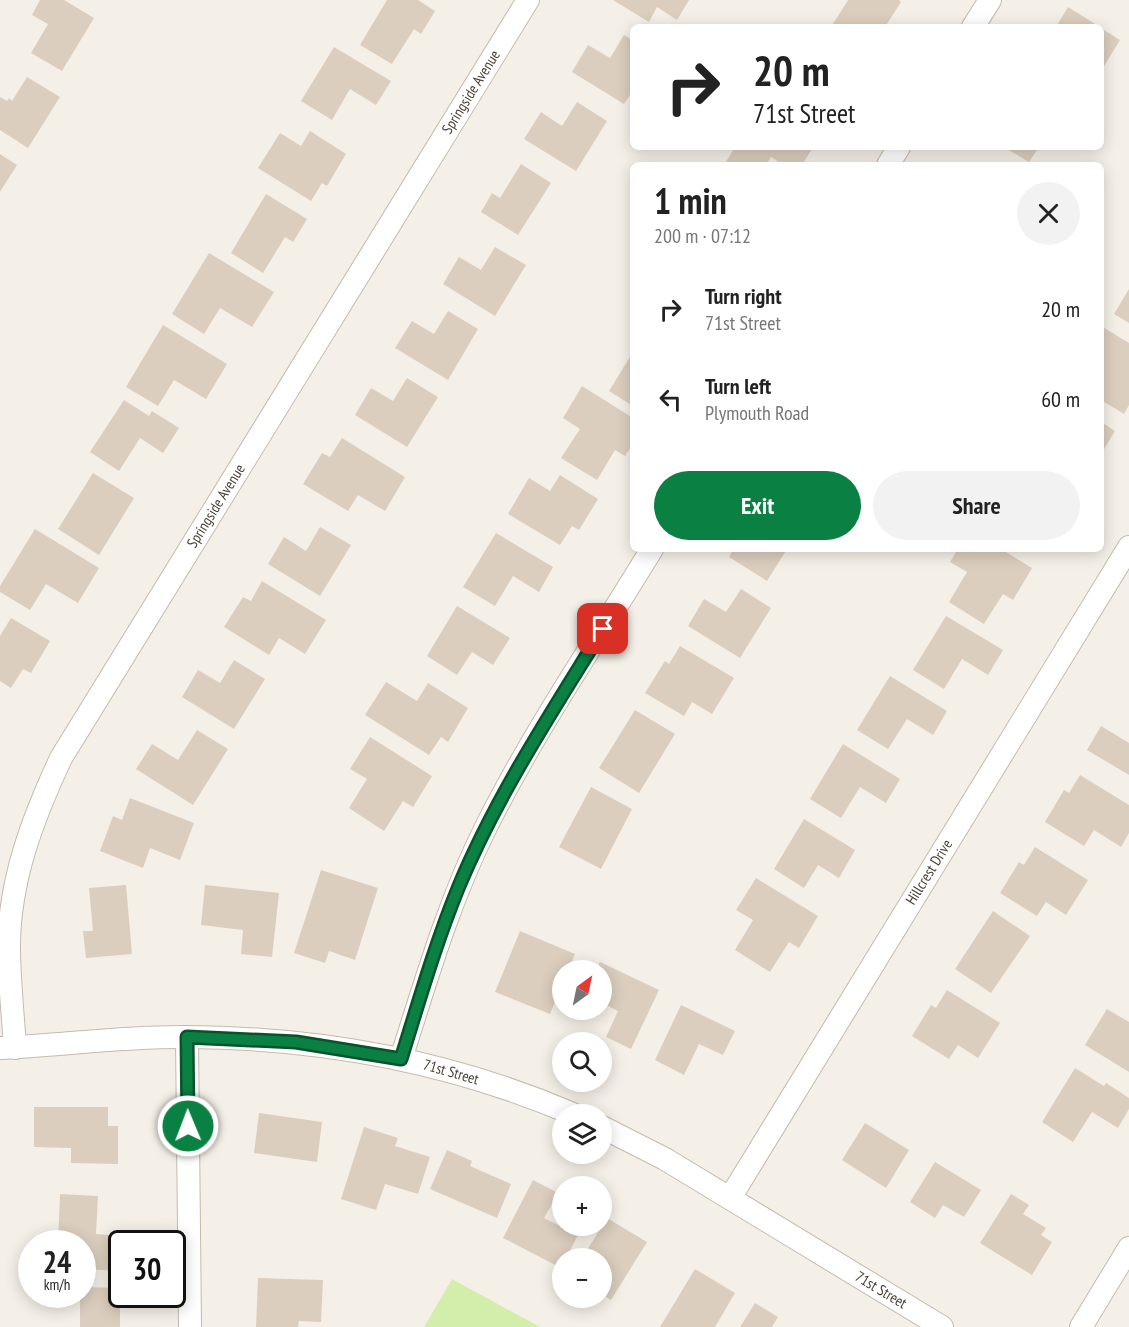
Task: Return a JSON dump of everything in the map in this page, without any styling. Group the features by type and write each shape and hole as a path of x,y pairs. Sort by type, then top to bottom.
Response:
{"street":[{"name":"Springside Avenue","path":"8,1048 9,946 15,890 31,827 61,758 528,0"},
{"path":"975,24 990,0"},
{"name":"Hillcrest Drive","path":"730,1198 1129,547"},
{"path":"401,1059 439,939 459,886 486,828 518,768 650,552"},
{"name":"71st Street","path":"8,1048 187,1037 296,1042 401,1059 499,1086 552,1106"},
{"path":"187,1037 190,1327"},
{"name":"71st Street","path":"612,1132 665,1159 942,1327"},
{"path":"1081,1327 1129,1248"}],"green space":[{"path":"452,1279 540,1327 424,1327"}],"building":[{"path":"40,0 64,0 94,18 62,71 31,53 48,24 32,15"},
{"path":"387,0 418,0 435,11 421,34 414,29 392,64 360,45"},
{"path":"613,0 689,0 677,20 657,7 649,22"},
{"path":"848,0 899,0 901,2 887,24 833,24"},
{"path":"1068,7 1095,24 1058,24"},
{"path":"1104,30 1120,40 1104,66"},
{"path":"624,35 630,38 630,95 624,104 572,72 588,45 610,58"},
{"path":"334,47 391,81 376,105 350,89 332,120 301,101"},
{"path":"27,77 60,97 28,148 0,130 0,97 7,101 9,98 12,101"},
{"path":"577,102 607,121 576,171 524,139 541,112 562,126"},
{"path":"310,131 346,154 327,186 322,183 311,201 258,168 280,133 301,146"},
{"path":"733,150 811,150 804,162 779,162 771,157 768,162 726,162"},
{"path":"1009,150 1037,150 1029,162"},
{"path":"0,154 17,165 0,192"},
{"path":"521,164 551,183 518,235 481,212 492,193 500,198"},
{"path":"266,194 307,219 293,242 285,237 263,273 231,253"},
{"path":"495,247 526,265 495,316 443,284 459,257 481,270"},
{"path":"209,253 274,292 252,327 220,308 204,334 172,314"},
{"path":"1129,289 1129,323 1114,314"},
{"path":"448,311 478,329 448,380 395,348 412,321 434,334"},
{"path":"163,325 227,364 206,399 174,380 158,406 126,387"},
{"path":"1104,328 1129,343 1129,405 1124,414 1104,402"},
{"path":"630,357 630,404 609,391"},
{"path":"407,378 438,397 407,447 355,415 371,388 393,401"},
{"path":"582,386 630,416 630,448 625,456 615,450 597,480 561,458 580,429 563,418"},
{"path":"124,400 149,416 152,411 179,428 163,453 140,438 119,471 90,452"},
{"path":"1104,424 1115,431 1104,449"},
{"path":"342,438 405,477 385,511 358,495 348,511 303,484 322,453 330,457"},
{"path":"93,473 134,498 99,555 58,529"},
{"path":"560,475 598,499 579,530 572,526 560,545 508,514 529,478 550,491"},
{"path":"320,527 351,545 320,596 268,564 284,537 306,551"},
{"path":"35,529 99,568 78,603 46,584 30,610 0,592 0,586"},
{"path":"496,533 553,567 539,592 513,576 495,606 463,587"},
{"path":"732,552 785,552 767,581 729,557"},
{"path":"956,552 1006,552 1032,568 1013,600 1003,594 984,624 949,602 967,572 950,562"},
{"path":"262,581 326,620 305,654 279,638 269,655 224,627 243,597 251,601"},
{"path":"741,589 771,608 740,658 688,626 704,599 726,612"},
{"path":"457,606 510,638 493,665 472,652 457,675 427,656"},
{"path":"946,616 1003,650 988,675 962,659 944,689 913,670"},
{"path":"11,618 50,641 31,673 23,669 11,688 0,681 0,636"},
{"path":"680,646 734,678 712,714 692,702 684,716 645,693 665,661 669,664"},
{"path":"234,660 265,679 234,729 182,697 198,670 220,683"},
{"path":"890,676 947,711 933,735 907,719 888,749 857,730"},
{"path":"386,682 417,701 428,683 468,708 448,742 441,737 429,755 365,715"},
{"path":"635,710 675,734 639,793 599,768"},
{"path":"1101,726 1129,743 1129,775 1087,750"},
{"path":"197,730 228,749 193,805 136,769 152,744 178,760"},
{"path":"370,737 432,776 413,807 403,801 384,831 349,808 367,779 350,769"},
{"path":"843,744 900,779 886,803 860,787 841,818 810,799"},
{"path":"1080,775 1129,805 1129,833 1121,847 1094,830 1084,846 1045,822 1064,790 1069,793"},
{"path":"591,787 632,809 601,869 559,847"},
{"path":"130,798 194,823 180,860 150,848 143,868 100,851 113,816 122,820"},
{"path":"804,819 855,850 839,878 818,865 804,888 774,869"},
{"path":"1035,847 1088,880 1066,915 1046,902 1037,916 1000,893 1019,862 1024,865"},
{"path":"321,870 378,888 355,960 329,951 325,963 294,953"},
{"path":"756,878 818,916 799,948 789,942 770,972 735,950 753,920 736,910"},
{"path":"126,885 132,954 86,958 83,931 93,931 89,888"},
{"path":"205,885 279,893 272,957 241,954 243,930 201,925"},
{"path":"993,911 1030,936 991,993 955,969"},
{"path":"520,931 575,954 572,960 552,960 552,1009 550,1014 495,992"},
{"path":"612,968 659,990 631,1049 612,1040 612,1032 608,1032 618,1011 612,1008"},
{"path":"947,990 1000,1023 978,1058 958,1045 949,1059 912,1036 931,1005 936,1008"},
{"path":"681,1005 735,1031 723,1055 699,1044 684,1075 655,1060"},
{"path":"1107,1009 1129,1022 1129,1072 1085,1045"},
{"path":"1075,1068 1104,1086 1106,1083 1129,1098 1129,1109 1118,1128 1092,1112 1073,1142 1042,1122"},
{"path":"34,1107 108,1107 108,1126 118,1126 118,1164 71,1163 71,1148 34,1147"},
{"path":"259,1113 322,1122 317,1162 254,1153"},
{"path":"865,1123 909,1150 886,1188 842,1160"},
{"path":"364,1127 398,1138 395,1146 430,1157 418,1194 385,1184 376,1210 341,1199"},
{"path":"447,1150 472,1161 470,1166 511,1184 497,1218 430,1189"},
{"path":"935,1162 981,1190 964,1217 943,1205 935,1218 910,1202"},
{"path":"533,1180 552,1190 552,1204 544,1218 552,1222 552,1236 577,1236 571,1248 552,1248 552,1263 503,1238"},
{"path":"60,1194 98,1196 96,1234 96,1230 59,1230"},
{"path":"1011,1194 1029,1205 1023,1214 1046,1228 1041,1235 1052,1242 1032,1275 980,1243"},
{"path":"612,1221 647,1242 612,1298 612,1248 588,1248 596,1236 612,1236"},
{"path":"96,1234 108,1235 108,1270 96,1270"},
{"path":"695,1269 735,1293 715,1327 660,1327"},
{"path":"258,1278 323,1280 321,1322 299,1321 298,1327 256,1327"},
{"path":"96,1287 108,1288 108,1308 120,1308 120,1327 80,1327 80,1308 96,1308"},
{"path":"755,1303 778,1317 772,1327 740,1327"}],"route":[{"path":"188,1126 187,1037 296,1042 401,1059 439,939 459,886 486,828 518,768 603,629"}]}
